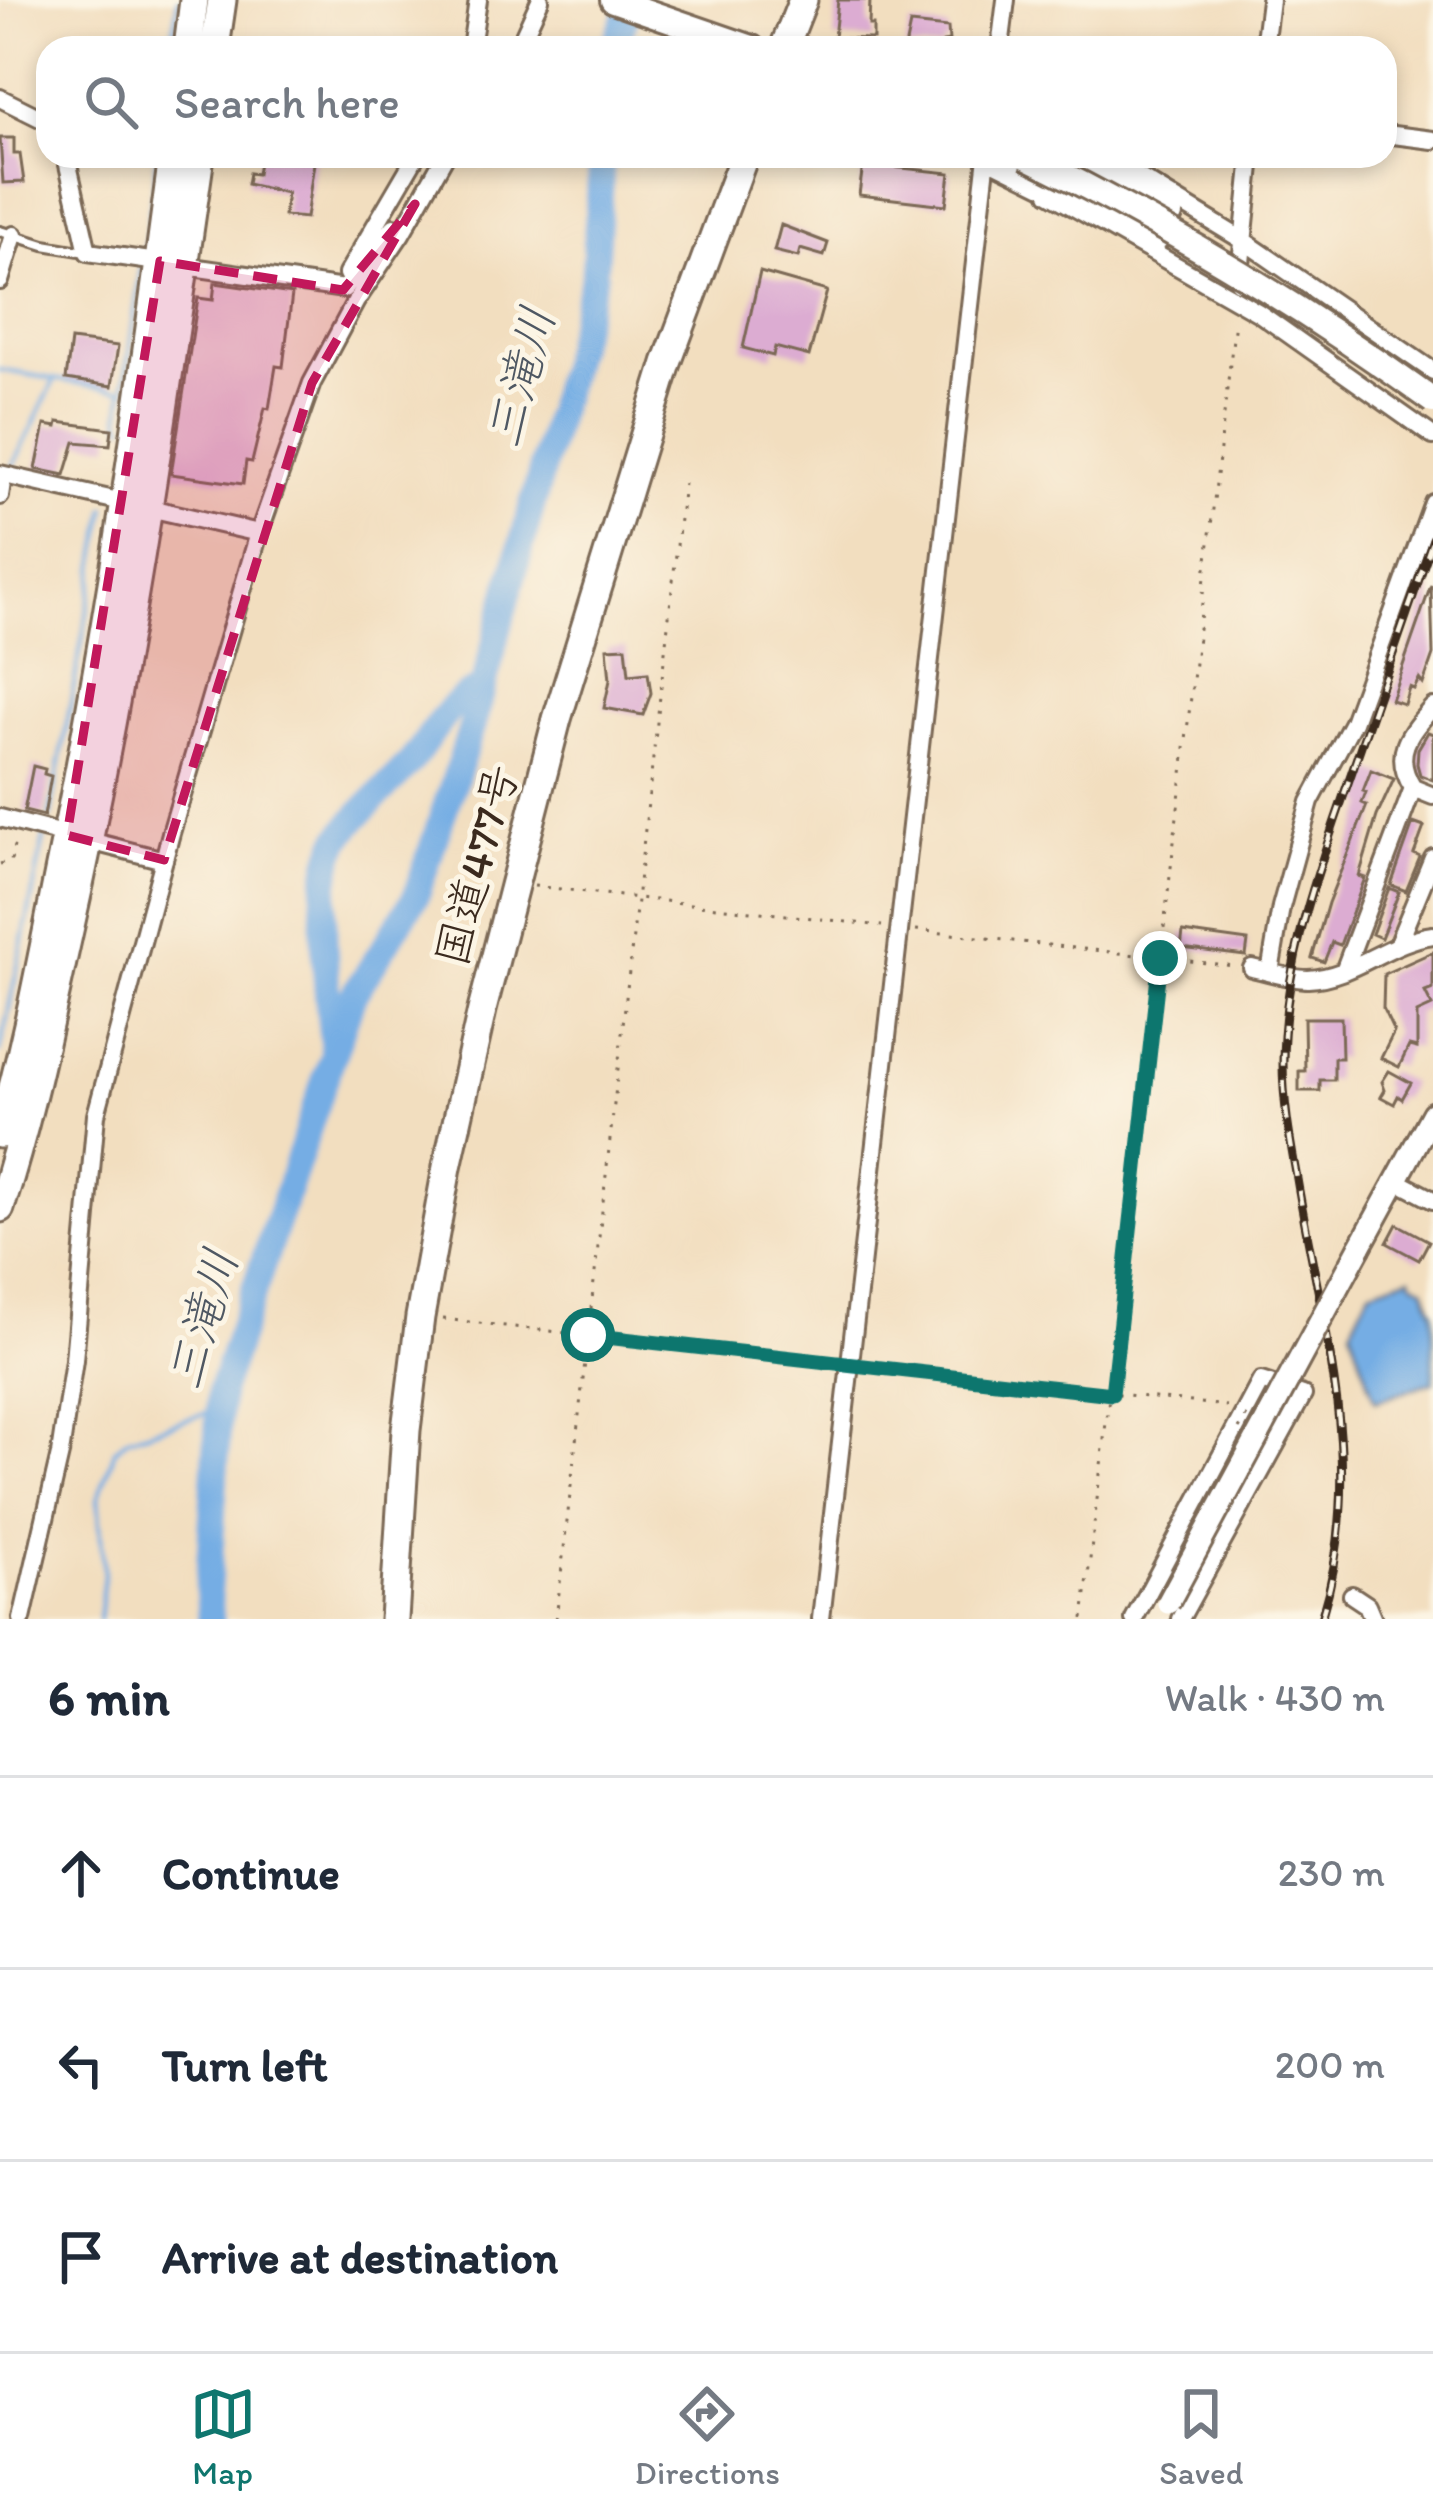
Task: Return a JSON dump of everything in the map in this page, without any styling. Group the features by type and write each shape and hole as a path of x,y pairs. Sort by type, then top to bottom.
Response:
{"highway":[{"path":"190,36 194,0"},
{"path":"217,36 222,0"},
{"path":"789,36 803,0"},
{"path":"172,262 173,168"},
{"path":"0,1208 34,1089 138,504 172,262 197,168"},
{"name":"国道477号","path":"394,1619 406,1430 420,1317 447,1167 514,883 557,719 667,363 740,168"},
{"path":"0,1134 78,838"}],"main road":[{"path":"613,0 718,36"},
{"path":"1033,168 1282,314 1352,345"},
{"path":"1033,168 1170,231 1433,401"},
{"path":"1085,168 1270,273 1352,345"}],"street":[{"path":"473,36 478,0"},
{"path":"524,36 540,0"},
{"path":"1002,36 1006,0"},
{"path":"1266,36 1270,0"},
{"path":"0,98 36,116"},
{"path":"1397,136 1433,140"},
{"path":"69,168 88,252 344,290 415,204 438,168"},
{"path":"339,289 409,168"},
{"path":"821,1619 988,168"},
{"path":"1031,168 1066,206 1237,301 1433,436"},
{"path":"1124,168 1244,242 1433,371"},
{"path":"1237,301 1251,168"},
{"path":"22,1619 61,1454 96,1115 164,860 259,533 312,382 415,204"},
{"path":"0,281 7,233"},
{"path":"1357,382 1386,340"},
{"path":"0,496 2,474 259,533"},
{"path":"1433,503 1353,722 1310,802 1261,970 1305,979 1345,971 1398,943 1433,935"},
{"path":"1345,971 1413,788 1402,761 1403,747 1433,707"},
{"path":"1413,788 1433,796"},
{"path":"9,820 164,860"},
{"path":"1398,943 1433,858"},
{"path":"1169,1614 1433,1113"},
{"path":"1397,1181 1433,1199"},
{"path":"1135,1619 1261,1381 1303,1395 1169,1614"},
{"path":"1352,1595 1367,1605 1372,1619"}],"lane":[{"path":"7,233 88,252"}],"path":[{"path":"1083,1619 1237,301"},
{"path":"556,1619 684,483"},
{"path":"0,864 11,861 9,820"},
{"path":"514,883 1261,970"},
{"path":"420,1317 1246,1408"}],"highlighted area":[{"path":"415,204 312,383 164,860 67,835 160,261 343,290"}],"water":[{"path":"1411,1276 1424,1287 1433,1312 1433,1382 1375,1401 1351,1329 1370,1290"}],"building":[{"path":"838,0 870,0 873,36 834,36"},
{"path":"910,24 948,28 949,36 908,36"},
{"path":"0,138 14,138 24,182 3,183"},
{"path":"258,168 313,168 306,218 284,216 287,193 247,184 249,173 257,174"},
{"path":"862,168 950,173 946,205 859,195"},
{"path":"781,225 828,243 824,256 800,249 798,257 774,251"},
{"path":"760,272 827,291 809,356 775,347 773,356 743,348"},
{"path":"215,283 292,294 283,367 276,366 269,409 265,408 252,462 246,461 243,484 171,474 198,298 213,300"},
{"path":"71,340 118,346 112,386 66,379"},
{"path":"58,422 112,429 110,445 75,442 65,475 36,469 45,425 57,427"},
{"path":"1431,585 1433,655 1423,684 1419,679 1414,689 1409,687 1404,704 1391,700"},
{"path":"626,647 629,675 648,673 651,693 643,715 604,708 610,680 607,648"},
{"path":"1428,732 1433,734 1433,780 1420,775 1417,764 1418,749"},
{"path":"33,766 51,776 44,816 24,811"},
{"path":"1371,770 1394,779 1377,816 1359,876 1365,878 1340,945 1332,942 1324,962 1312,958 1367,805 1362,803 1363,791"},
{"path":"1413,823 1424,827 1414,854 1420,857 1406,891 1391,885"},
{"path":"1389,888 1399,892 1381,938 1372,934"},
{"path":"1183,932 1248,941 1246,956 1181,948"},
{"path":"1433,952 1433,989 1425,992 1432,1006 1417,1013 1417,1048 1409,1046 1399,1067 1381,1058 1394,1032 1383,1009 1384,974"},
{"path":"1304,1018 1341,1018 1342,1058 1334,1058 1334,1080 1320,1080 1320,1091 1299,1091 1299,1071 1305,1071"},
{"path":"1389,1071 1411,1083 1394,1104 1381,1097"},
{"path":"1397,1224 1429,1241 1419,1260 1387,1243"}],"waterway":[{"path":"173,36 178,0"},
{"name":"三滝川","path":"618,36 633,0"},
{"path":"145,250 155,168"},
{"name":"三滝川","path":"211,1619 208,1589 220,1391 353,996 416,896 475,717 594,276 601,168"},
{"path":"124,426 120,417 141,268"},
{"path":"0,370 125,391"},
{"path":"12,469 55,379"},
{"path":"50,817 106,508"},
{"name":"三滝川","path":"333,1047 324,913 338,842 413,759 452,707 483,688"},
{"path":"0,1052 44,838"},
{"path":"99,1619 104,1575 98,1499 115,1450 128,1438 219,1409"}],"railway":[{"path":"1321,1619 1335,1562 1341,1452 1328,1344 1287,1120 1285,1025 1296,953 1314,884 1433,539"}],"route":[{"path":"588,1335 1112,1394 1160,958"}]}
